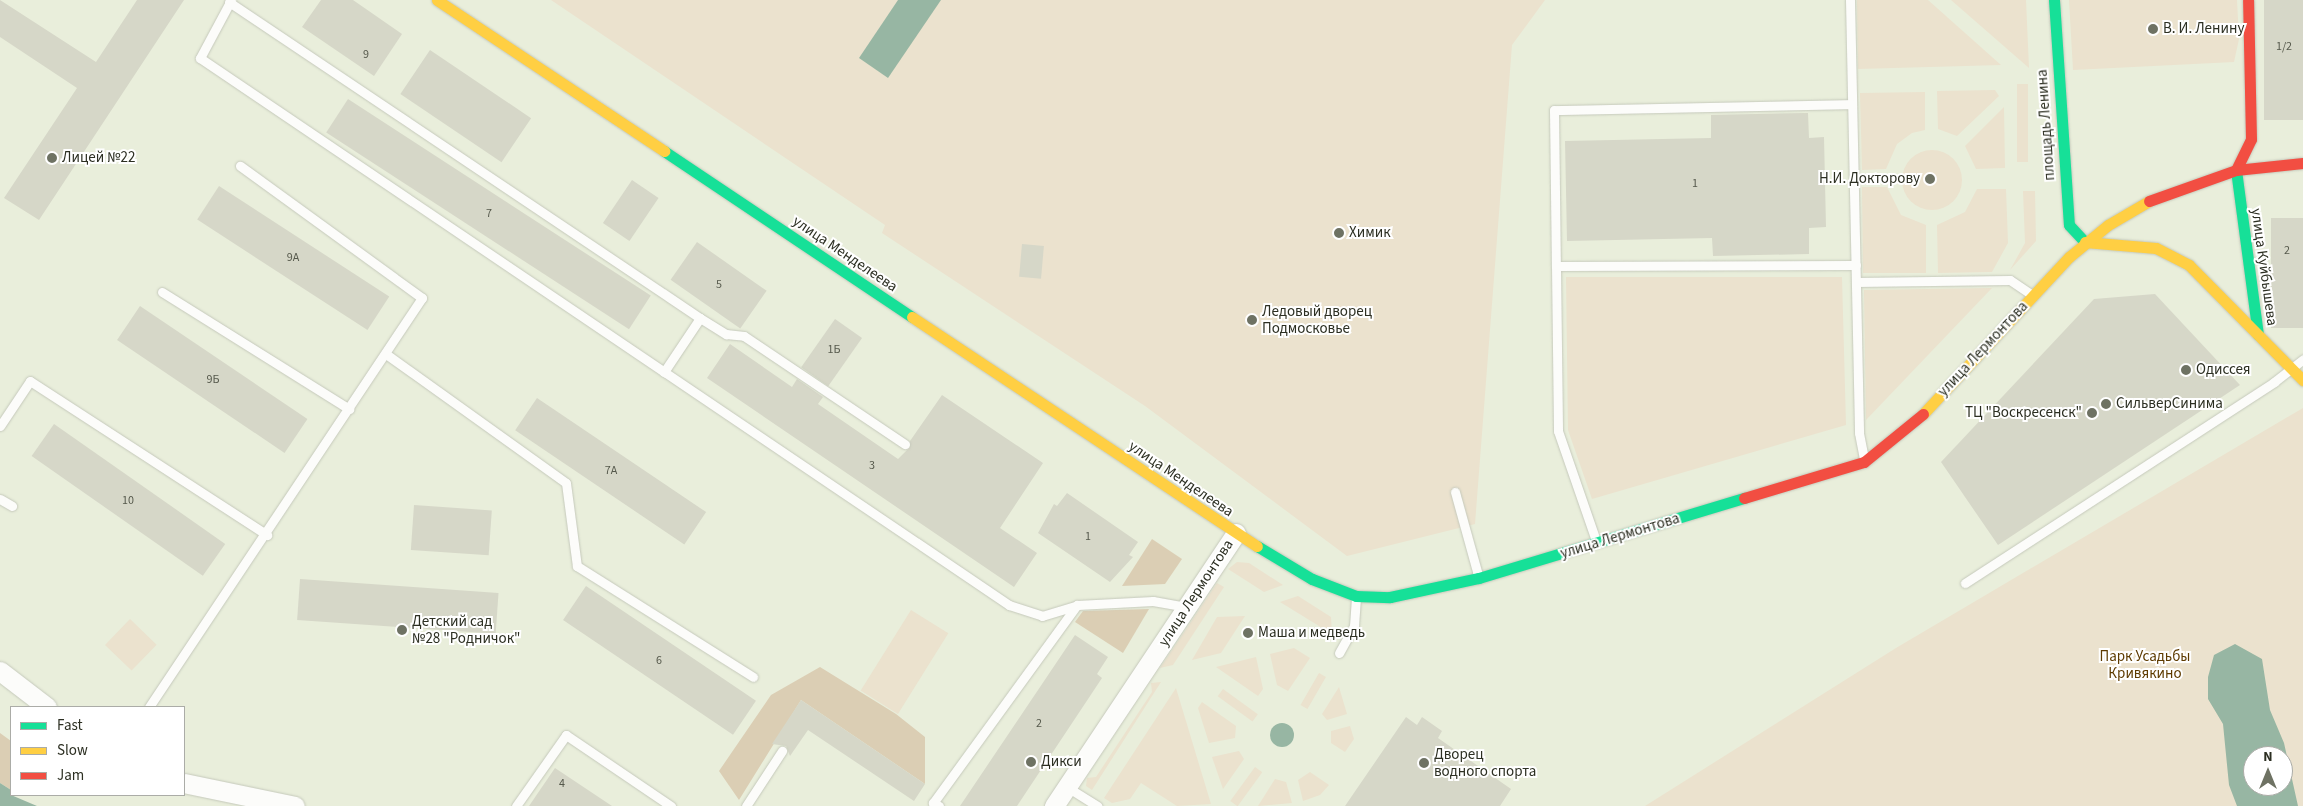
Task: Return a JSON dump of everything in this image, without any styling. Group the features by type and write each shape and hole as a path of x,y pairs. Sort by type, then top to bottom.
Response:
{"main road":[{"name":"улица Менделеева","path":"437,0 1236,533"},
{"name":"площадь Ленина","path":"2054,0 2069,225 2085,242"},
{"path":"2236,170 2251,139 2248,0"},
{"name":"улица Лермонтова","path":"1236,533 1312,579 1356,596 1390,597 1479,578 1864,462 1915,422 2085,242 2142,204 2236,170 2303,163"},
{"name":"улица Куйбышева","path":"2236,170 2258,335 2303,380"},
{"path":"2085,242 2137,245 2170,253 2189,265 2258,335"}],"street":[{"name":"улица Лермонтова","path":"1054,806 1236,533"},
{"path":"0,671 46,706"},
{"path":"185,783 295,806"}],"lane":[{"path":"1850,0 1859,433 1864,462"},
{"path":"905,444 744,336 726,334 700,318 230,1 200,58 1009,605 1042,616 1077,605 1153,601 1187,607"},
{"path":"1597,544 1558,432 1554,110 1852,104"},
{"path":"150,706 266,535 422,298 240,166"},
{"path":"1556,266 1856,265"},
{"path":"1856,282 2010,280 2033,295"},
{"path":"162,292 349,409"},
{"path":"664,372 700,318"},
{"path":"386,354 566,483 578,566 753,677"},
{"path":"1965,583 2303,359"},
{"path":"0,426 30,381 266,535"},
{"path":"1455,492 1479,578"},
{"path":"0,499 12,506"},
{"path":"1339,653 1354,626 1356,596"},
{"path":"932,805 1077,605"},
{"path":"516,806 566,735 671,806"},
{"path":"746,806 782,751"},
{"path":"1067,787 1097,806"}],"green space":[{"name":"Ледовый дворец Подмосковье","path":"551,0 1545,0 1512,45 1475,524 1347,556 1145,406 882,233 885,225"},
{"path":"1857,0 1928,0 2001,65 1858,69"},
{"path":"1951,0 2026,0 2029,68"},
{"path":"2069,0 2237,0 2239,39 2234,62 2073,70"},
{"path":"2017,84 2028,84 2028,162 2017,162"},
{"path":"1995,90 1999,96 1957,136 1938,129 1937,91"},
{"path":"1925,92 1925,130 1912,133 1897,144 1886,169 1862,170 1860,93"},
{"path":"2004,107 2005,168 1976,169 1965,146"},
{"path":"1926,150 1938,150 1949,155 1957,163 1962,174 1960,192 1949,205 1938,210 1926,210 1915,205 1907,197 1902,186 1902,174 1907,163 1915,155"},
{"path":"1862,187 1887,187 1901,215 1926,225 1926,273 1863,273"},
{"path":"1977,189 2006,189 2008,243 1992,272 1938,273 1937,225 1965,212"},
{"path":"2023,191 2035,191 2036,241 2010,270 2025,243"},
{"path":"1566,277 1842,277 1846,425 1592,499 1568,430"},
{"path":"1992,288 1866,420 1864,290"},
{"name":"Парк Усадьбы Кривякино","path":"2303,408 2303,806 1645,806 1896,648"},
{"path":"1237,562 1249,563 1283,585 1264,592 1228,569"},
{"path":"1217,583 1224,587 1173,665 1160,668"},
{"path":"1298,596 1331,617 1332,634 1280,602"},
{"path":"911,610 948,633 898,714 861,691"},
{"path":"1245,616 1221,653 1192,660 1217,617"},
{"path":"130,619 157,645 132,671 105,645"},
{"path":"1294,648 1310,658 1288,691 1277,685 1270,654"},
{"path":"1256,657 1263,689 1258,696 1216,667"},
{"path":"1319,673 1326,677 1307,709 1300,705"},
{"path":"1161,682 1092,790 1086,786 1087,778 1096,777 1152,692 1151,683"},
{"path":"1339,687 1347,714 1327,720 1322,714"},
{"path":"1176,688 1211,804 1177,806 1141,783 1130,799 1112,803 1104,798"},
{"path":"1223,689 1258,714 1252,722 1218,696"},
{"path":"1202,702 1236,726 1235,738 1209,743 1198,708"},
{"path":"1350,726 1354,739 1345,752 1331,743 1331,731"},
{"path":"1239,751 1244,759 1223,789 1212,757"},
{"path":"1255,767 1262,772 1238,806 1230,801"},
{"path":"1310,772 1329,785 1320,795 1303,801 1298,780"},
{"path":"1275,779 1286,782 1292,803 1258,806"}],"shaded area":[{"path":"898,0 941,0 888,78 859,58"},
{"path":"1152,539 1182,559 1165,584 1122,586"},
{"path":"1149,609 1123,653 1075,622 1083,611"},
{"path":"2235,644 2262,659 2270,710 2285,746 2243,746 2243,796 2293,796 2293,784 2298,806 2237,806 2229,785 2223,724 2208,699 2208,677 2214,655"},
{"path":"820,667 896,714 925,737 925,784 801,700 739,800 719,771 771,695"},
{"path":"1282,723 1290,727 1294,735 1290,743 1282,747 1274,743 1270,735 1274,727"},
{"path":"0,733 10,740 10,789 0,783"},
{"path":"0,783 10,789 10,796 37,806 0,806"}],"building":[{"path":"0,0 96,62 137,0 184,0 39,220 4,198 77,88 0,37"},
{"path":"321,0 353,0 402,34 374,76 302,27"},
{"path":"2264,0 2303,0 2303,120 2264,120"},
{"path":"430,50 531,118 502,162 400,94"},
{"path":"348,99 651,296 629,329 326,133"},
{"path":"1808,113 1809,138 1824,137 1826,227 1809,228 1809,254 1713,256 1712,238 1567,241 1565,141 1711,138 1711,115"},
{"path":"632,180 659,198 629,241 603,223"},
{"path":"219,186 389,297 367,330 197,220"},
{"path":"2271,218 2303,218 2303,328 2271,328"},
{"path":"697,242 767,291 740,328 671,280"},
{"path":"1022,244 1044,246 1041,279 1019,277"},
{"name":"ТЦ \"Воскресенск\"","path":"2155,294 2240,385 1998,545 1941,462 2094,299"},
{"path":"140,306 307,419 285,453 117,340"},
{"path":"835,319 862,338 828,386 801,367"},
{"path":"730,344 792,387 797,379 823,397 818,404 898,459 910,447 910,441 942,395 1043,463 1000,528 1037,553 1014,587 707,378"},
{"path":"537,398 706,512 684,544 515,430"},
{"path":"54,424 225,544 203,576 32,456"},
{"path":"1067,493 1138,542 1129,555 1133,557 1110,582 1038,533 1054,504 1057,506"},
{"path":"414,505 492,510 489,555 411,550"},
{"path":"300,579 499,593 496,634 297,620"},
{"path":"586,586 756,701 733,735 563,620"},
{"path":"1075,635 1108,657 1097,674 1102,678 1017,806 960,806"},
{"path":"801,700 925,784 914,801 808,730 790,756 786,746 772,744"},
{"name":"Дворец водного спорта","path":"1406,717 1417,725 1422,717 1442,731 1438,738 1511,789 1500,806 1345,806"},
{"path":"555,768 612,806 529,806"}],"traffic: fast":[{"path":"2054,0 2069,225 2085,242"},
{"path":"664,151 912,317"},
{"path":"2236,170 2258,335"},
{"path":"1257,546 1312,579 1356,596 1390,597 1479,578 1744,498"}],"traffic: slow":[{"path":"437,0 664,151"},
{"path":"1923,414 2069,257 2108,225 2149,201"},
{"path":"2085,242 2156,248 2189,265 2303,380"},
{"path":"912,317 1257,546"}],"traffic: jam":[{"path":"2236,170 2251,139 2248,0"},
{"path":"2149,201 2236,170 2303,163"},
{"path":"1744,498 1864,462 1923,414"}],"place":[{"name":"В. И. Ленину","path":"2153,29"},
{"name":"Лицей №22","path":"52,158"},
{"name":"Н.И. Докторову","path":"1930,179"},
{"name":"Химик","path":"1339,233"},
{"name":"Ледовый дворец Подмосковье","path":"1252,320"},
{"name":"Одиссея","path":"2186,370"},
{"name":"СильверСинима","path":"2106,404"},
{"name":"ТЦ \"Воскресенск\"","path":"2092,413"},
{"name":"Детский сад №28 \"Родничок\"","path":"402,630"},
{"name":"Маша и медведь","path":"1248,633"},
{"name":"Дикси","path":"1031,762"},
{"name":"Дворец водного спорта","path":"1424,763"}]}
